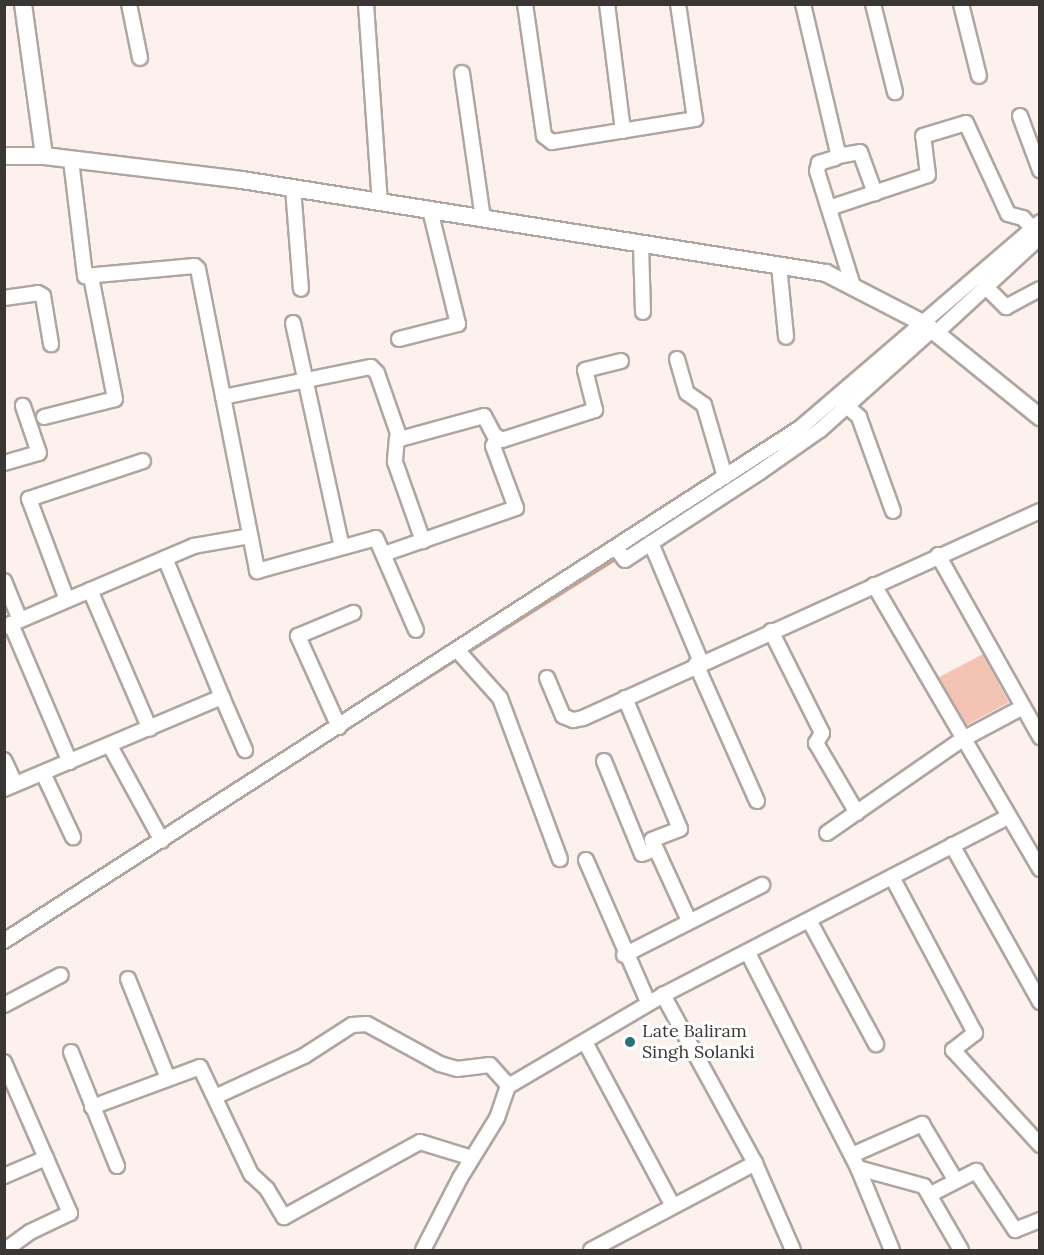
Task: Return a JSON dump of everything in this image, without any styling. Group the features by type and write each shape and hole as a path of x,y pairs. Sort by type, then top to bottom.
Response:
{"street":[{"path":"23,4 44,156"},
{"path":"129,4 140,58"},
{"path":"366,4 380,202"},
{"path":"525,4 547,140 692,121 696,115 678,4"},
{"path":"607,4 623,131"},
{"path":"803,4 838,156"},
{"path":"873,4 895,92"},
{"path":"961,4 979,76"},
{"path":"462,73 483,218"},
{"path":"1020,116 1040,170"},
{"path":"829,208 928,175 923,136 966,123 1008,214 1023,218 1037,229"},
{"path":"853,286 817,167 838,156 860,152 876,193"},
{"path":"4,156 44,156 293,188 826,273 929,327 1040,417"},
{"path":"71,160 84,274 91,277 196,266 258,572 376,538 416,630"},
{"path":"293,188 301,289"},
{"path":"399,339 458,324 430,210"},
{"path":"929,327 986,286 1037,229"},
{"path":"619,553 651,543 777,460 1037,229"},
{"path":"641,244 643,312"},
{"path":"779,265 786,337"},
{"path":"44,417 115,399 91,277"},
{"path":"986,286 1006,307 1040,290"},
{"path":"4,298 38,292 43,296 51,344"},
{"path":"293,323 342,547"},
{"path":"677,359 687,393 704,405 725,477"},
{"path":"384,554 516,508 493,446 497,439 595,410 585,370 621,361"},
{"path":"223,397 371,367 376,373 397,437 395,462 423,541"},
{"path":"4,941 339,727 461,655 619,553 725,477 842,401"},
{"path":"842,401 859,417 893,511"},
{"path":"4,463 39,453 23,406"},
{"path":"397,437 400,439 484,416 497,439"},
{"path":"67,600 29,499 142,461"},
{"path":"547,678 563,716 573,720 938,555 1022,522 1040,511"},
{"path":"12,624 194,546 250,536"},
{"path":"651,543 757,801"},
{"path":"938,555 1040,737"},
{"path":"165,558 245,750"},
{"path":"4,581 12,624 70,762"},
{"path":"874,585 1040,869"},
{"path":"90,590 150,729"},
{"path":"339,727 298,636 353,613"},
{"path":"771,631 822,733 816,743 857,813"},
{"path":"461,655 500,698 560,859"},
{"path":"4,760 10,787 222,697"},
{"path":"624,698 680,829 652,840 689,921"},
{"path":"827,833 963,739 1023,707"},
{"path":"110,746 162,841"},
{"path":"604,761 642,854 655,849"},
{"path":"43,773 73,837"},
{"path":"423,1251 472,1158 497,1118 509,1084 585,1042 597,1031 648,1002 810,922 1008,817"},
{"path":"952,845 1040,1002"},
{"path":"586,860 624,955 648,1002"},
{"path":"892,877 975,1033 953,1050 1040,1145"},
{"path":"624,955 762,885"},
{"path":"810,922 876,1044"},
{"path":"748,953 855,1162 891,1251"},
{"path":"4,1005 61,975"},
{"path":"128,979 167,1076"},
{"path":"663,995 755,1163 793,1251"},
{"path":"217,1096 304,1056 352,1025 367,1024 449,1067 493,1066 509,1084"},
{"path":"585,1042 673,1206"},
{"path":"71,1052 117,1166"},
{"path":"92,1107 197,1066 217,1096 251,1174 267,1189 284,1217 420,1142 472,1158"},
{"path":"5,1251 30,1232 69,1216 46,1158 6,1070"},
{"path":"855,1162 922,1124 956,1180"},
{"path":"4,1176 46,1158"},
{"path":"855,1162 918,1183 931,1194 961,1251"},
{"path":"591,1251 755,1163"},
{"path":"931,1194 974,1171 980,1173 1015,1230 1040,1220"}],"shaded area":[{"path":"983,654 1009,703 961,728 935,679"}],"waterway":[{"path":"933,326 963,299"},
{"path":"806,431 820,422"},
{"path":"750,471 795,439"},
{"path":"297,760 618,557"}],"place":[{"name":"Late Baliram Singh Solanki","path":"630,1042"}]}
